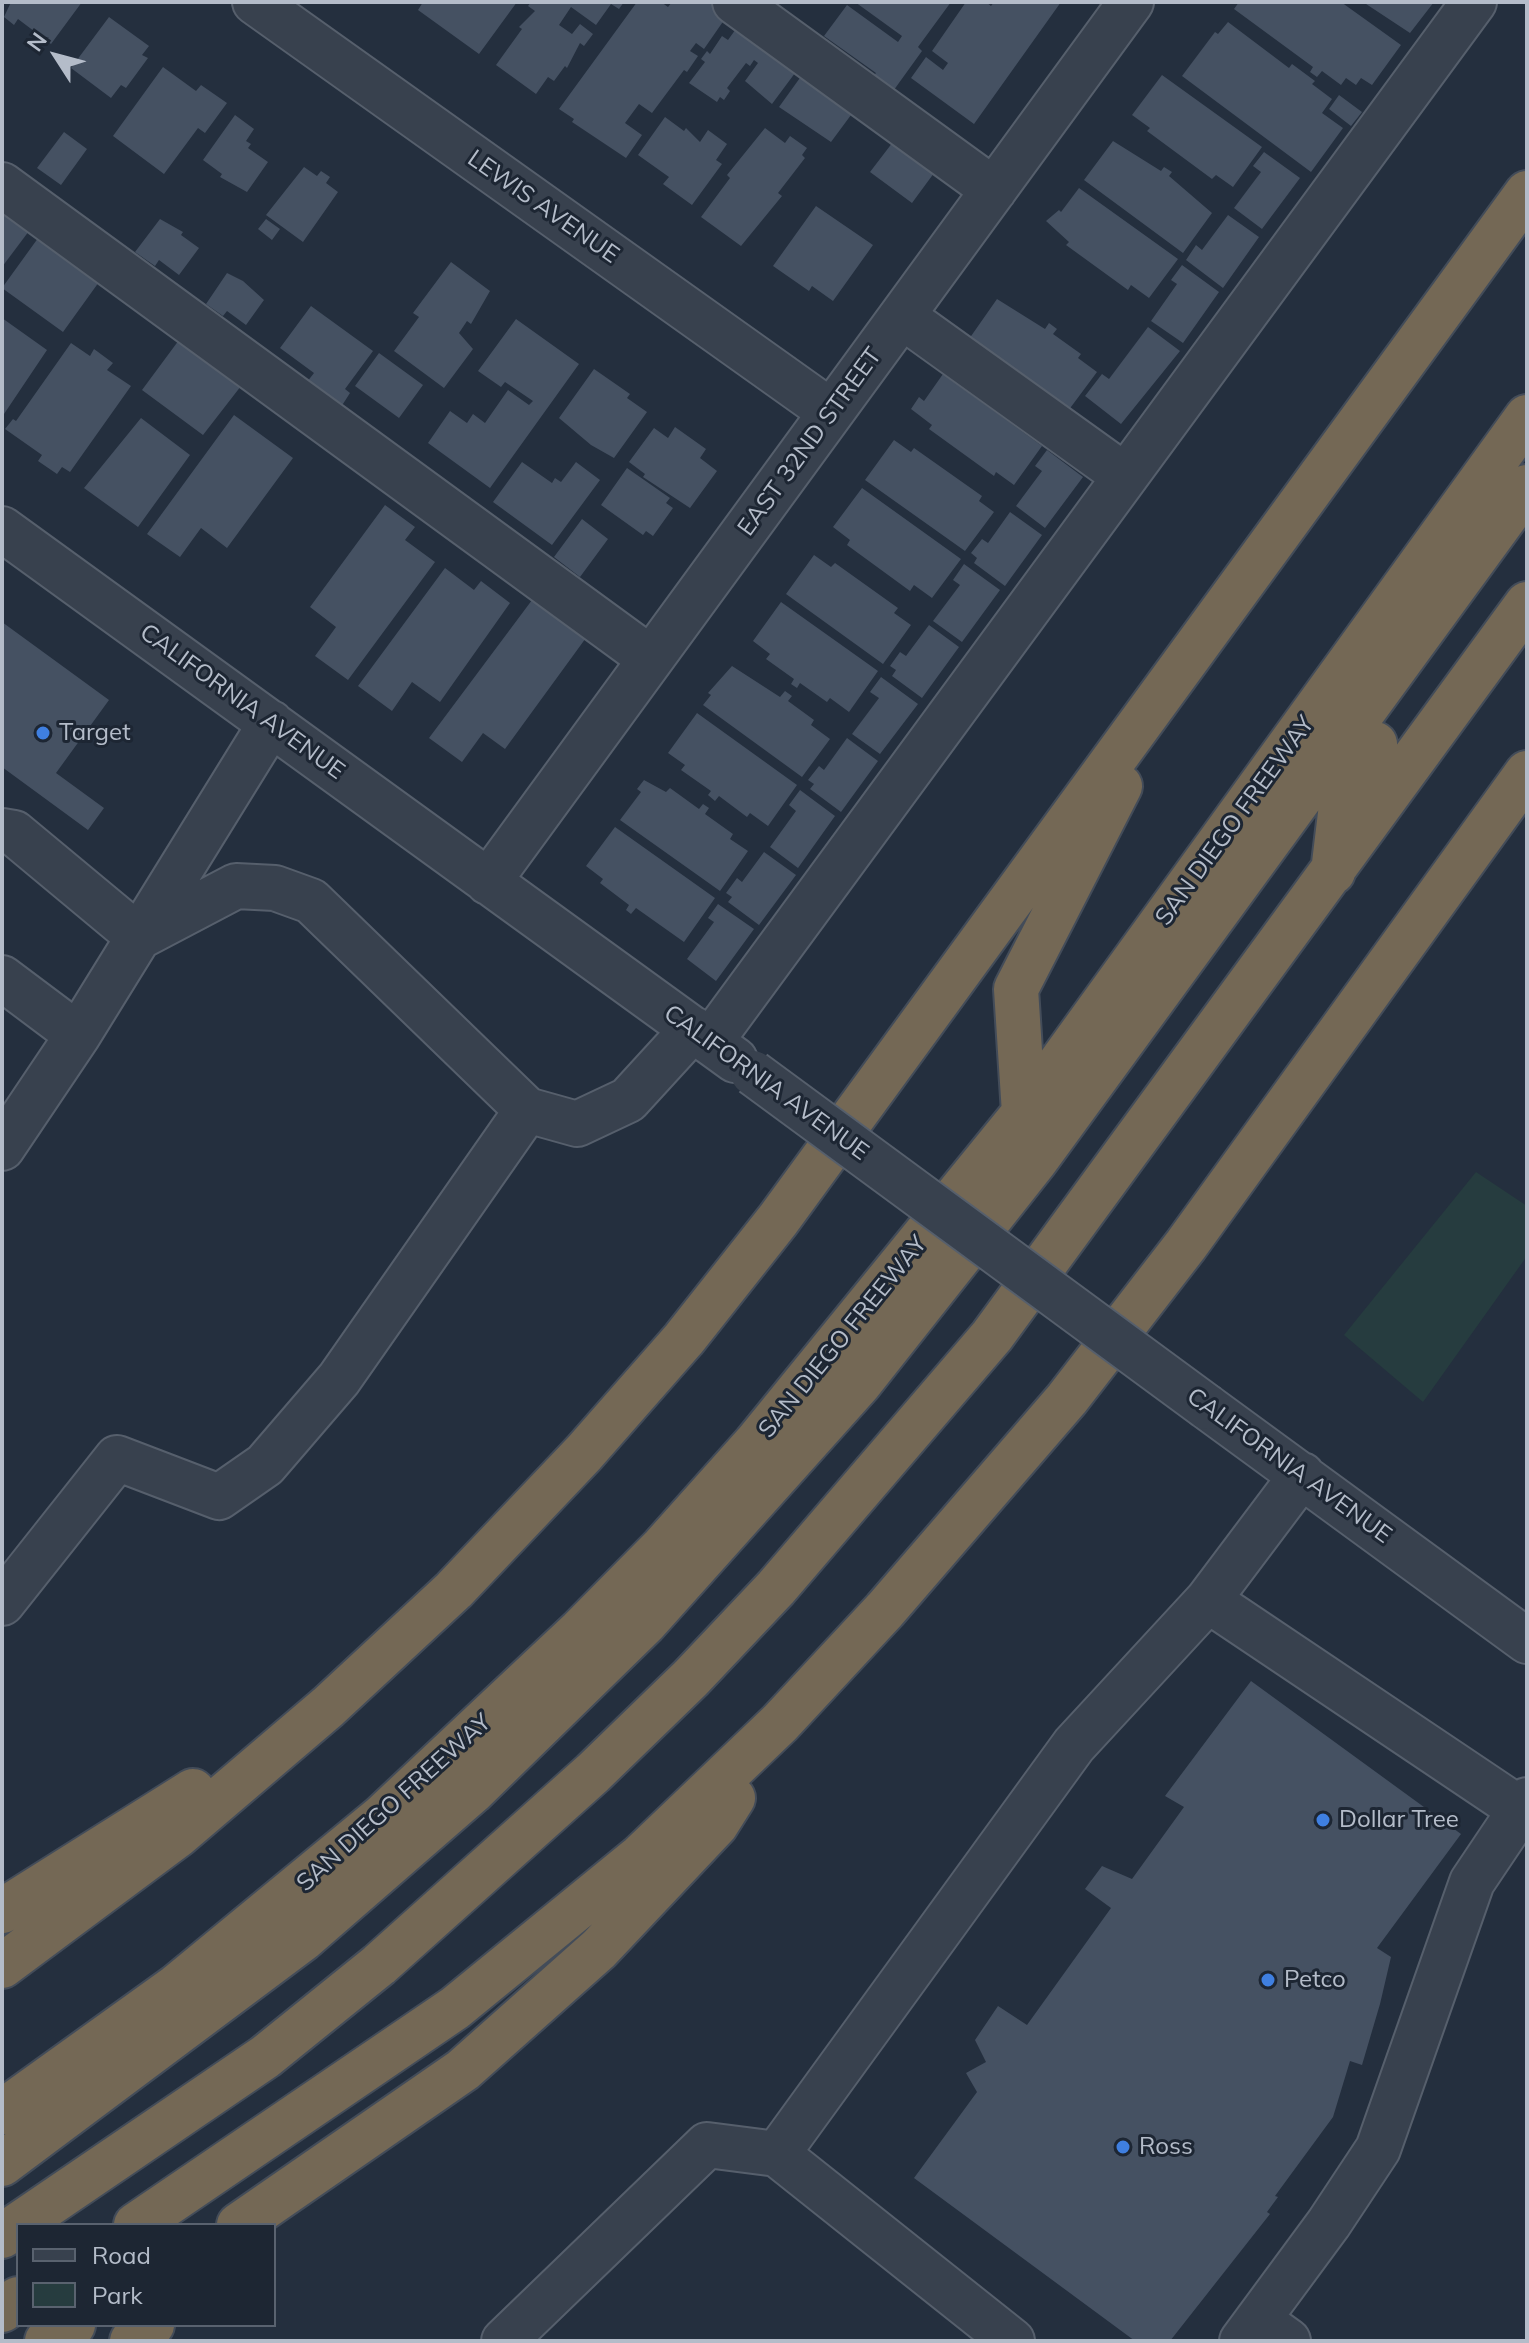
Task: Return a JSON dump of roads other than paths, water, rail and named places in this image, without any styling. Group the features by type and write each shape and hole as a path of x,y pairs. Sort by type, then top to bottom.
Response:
{"highway":[{"path":"2,1966 178,1835 328,1707 454,1590 584,1453 684,1339 778,1220 1527,193"},
{"name":"SAN DIEGO FREEWAY","path":"2,2112 177,1986 307,1882 489,1719 663,1547 755,1444 1024,1113 1527,417"},
{"path":"2,2164 303,1939 472,1792 645,1623 859,1384 1036,1160 1527,487"},
{"path":"1332,875 1343,789 1527,536"},
{"path":"21,2223 265,2057 478,1879 691,1678 862,1492 992,1336 1332,875 1527,604"},
{"path":"1024,1113 1016,989 1185,660"},
{"path":"139,2223 455,2008 641,1856 780,1723 885,1610 1067,1399 1186,1245 1527,773"},
{"path":"2,1911 328,1707"},
{"path":"248,2221 463,2070 599,1949 716,1825 780,1723"},
{"path":"47,2341 70,2327"},
{"path":"132,2341 150,2327"}],"street":[{"name":"LEWIS AVENUE","path":"255,2 831,412"},
{"path":"735,2 994,190"},
{"name":"EAST 32ND STREET","path":"488,882 1131,2"},
{"path":"139,937 236,886 275,888 311,901 527,1110 577,1124 628,1100 702,1036 1125,476 1474,2"},
{"path":"2,185 651,659"},
{"path":"902,316 1125,476"},
{"name":"CALIFORNIA AVENUE","path":"2,529 753,1073 1527,1641"},
{"path":"2,1148 78,1035 271,723"},
{"path":"2,831 14,833 139,937"},
{"path":"2,978 78,1035"},
{"path":"2,1603 117,1458 219,1497 265,1465 339,1379 527,1110"},
{"path":"777,2154 1074,1745 1208,1600 1302,1475"},
{"path":"1208,1600 1524,1808 1472,1882 1378,2149 1263,2334"},
{"path":"504,2341 707,2145 777,2154 1012,2341"}],"place":[{"name":"Target","path":"43,733"},
{"name":"Dollar Tree","path":"1323,1820"},
{"name":"Petco","path":"1268,1980"},
{"name":"Ross","path":"1123,2147"}]}
